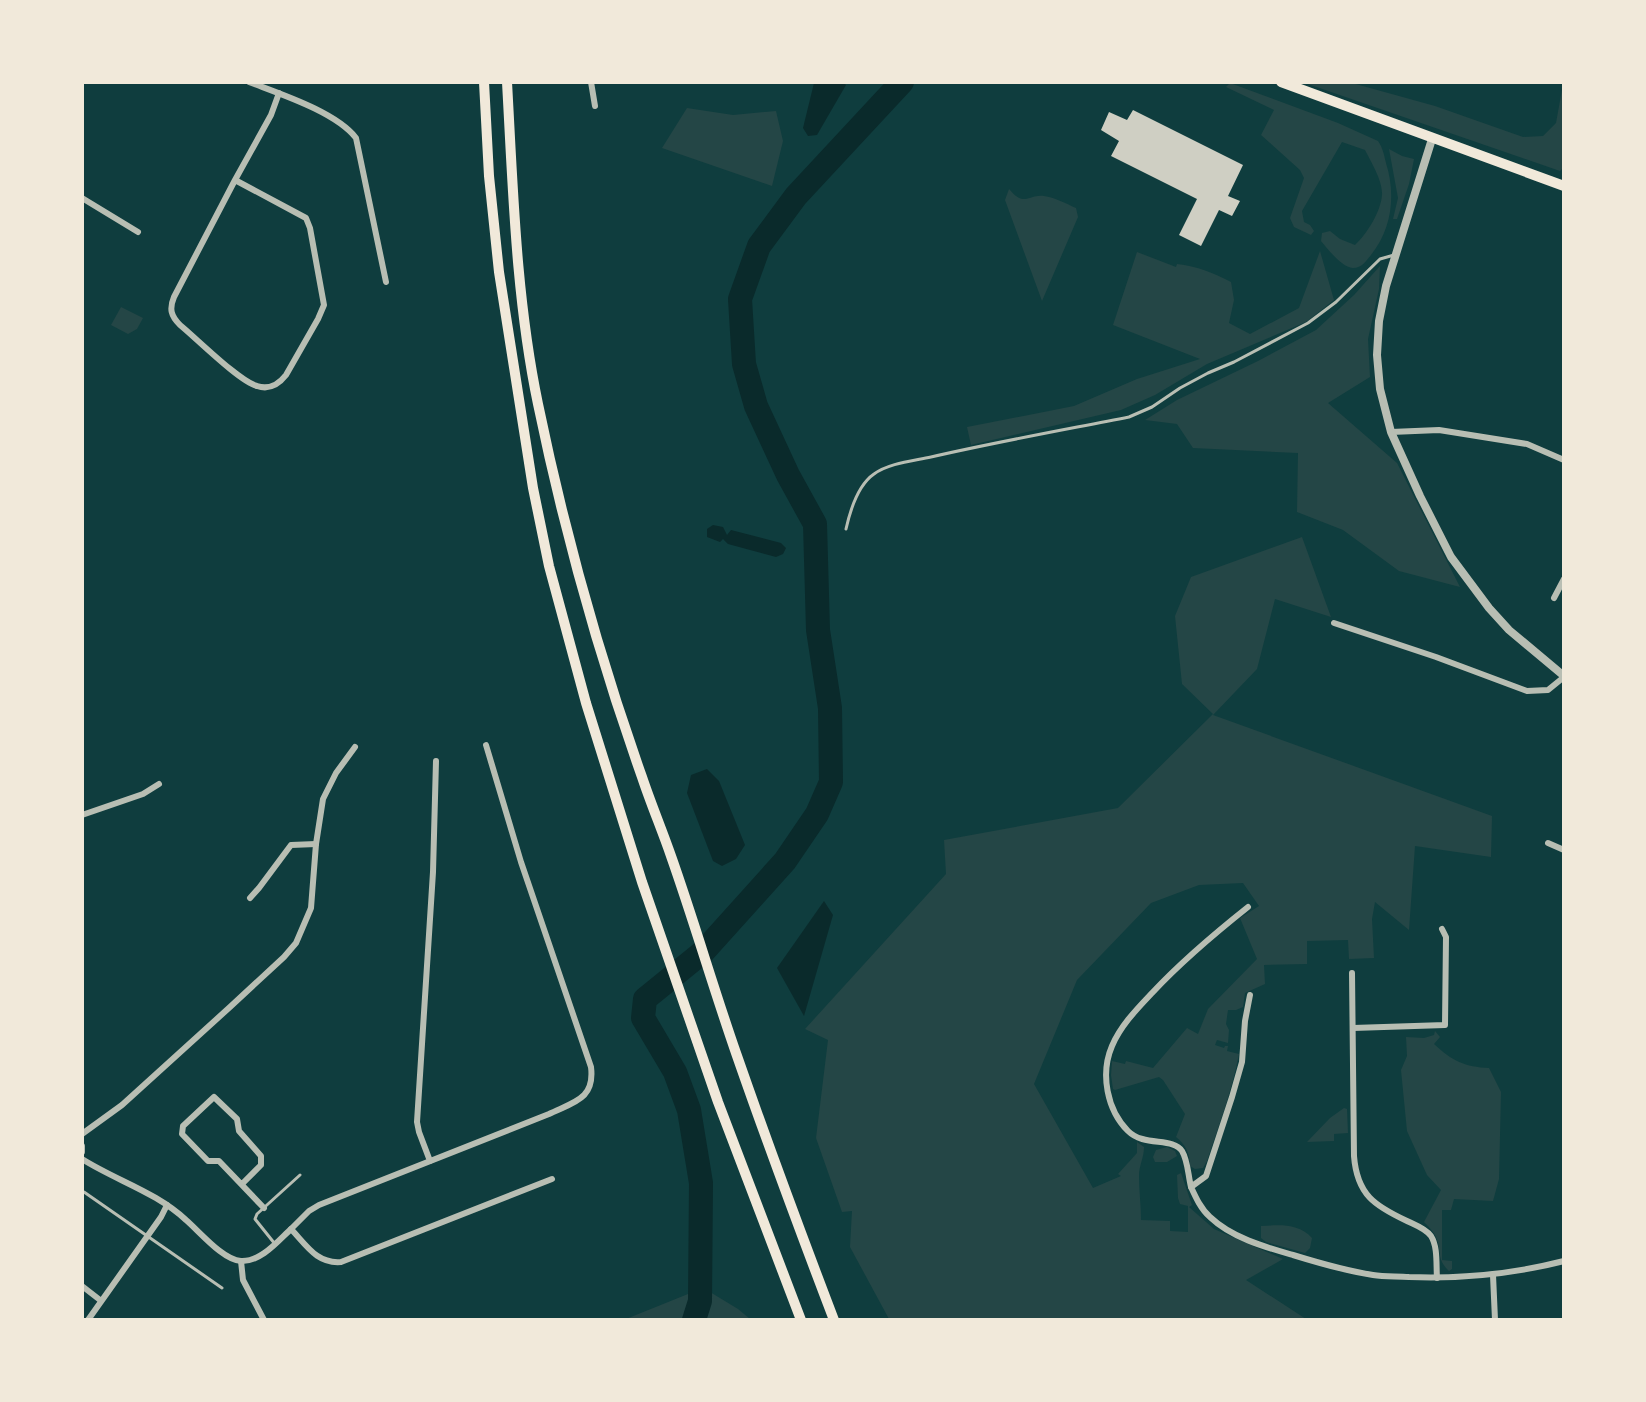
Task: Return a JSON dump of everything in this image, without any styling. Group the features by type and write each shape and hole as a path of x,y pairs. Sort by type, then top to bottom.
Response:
{"main road":[{"path":"484,82 489,176 499,272 538,518 586,703 642,882 707,1071 801,1320"},
{"path":"507,82 512,177 528,345 538,404 563,512 642,777 671,855 735,1050 834,1320"},
{"path":"1281,82 1563,186"}],"street":[{"path":"249,82 279,93 340,123 356,138 386,282"},
{"path":"591,82 595,106"},
{"path":"235,180 306,218 324,298 323,311 286,375 278,383 269,387 258,387 244,379 180,325 172,315 171,308 174,297 235,180 271,116 279,93"},
{"path":"1334,623 1436,657 1527,691 1548,690 1563,676 1509,630 1451,557 1391,432 1380,389 1377,355 1379,321 1386,286 1432,139"},
{"path":"82,198 138,232"},
{"path":"1391,432 1438,430 1527,444 1563,460"},
{"path":"1554,598 1563,579"},
{"path":"82,1159 151,1194 229,1257 241,1261 263,1254 309,1211 319,1205 582,1099 590,1088 591,1066 521,862 486,745"},
{"path":"82,1134 122,1105 284,957 296,943 310,908 323,799 355,747"},
{"path":"430,1161 417,1122 433,872 436,761"},
{"path":"82,815 143,794 159,784"},
{"path":"250,898 291,845 316,843"},
{"path":"1548,843 1563,850"},
{"path":"1248,907 1183,960 1132,1014 1121,1028 1110,1049 1107,1066 1107,1094 1113,1111 1130,1133 1150,1143 1165,1142 1180,1148 1191,1186 1200,1205 1211,1218 1245,1239 1273,1250 1317,1263 1374,1275 1437,1278 1493,1275 1563,1261"},
{"path":"1353,1028 1445,1025 1446,937 1442,929"},
{"path":"1352,973 1354,1156 1358,1182 1370,1199 1380,1207 1420,1227 1432,1237 1436,1249 1437,1278"},
{"path":"1191,1186 1206,1176 1232,1097 1242,1062 1245,1021 1250,995"},
{"path":"242,1184 261,1165 261,1156 240,1131 237,1119 214,1097 183,1126 182,1134 208,1161 219,1161 264,1208"},
{"path":"82,1146 82,1152"},
{"path":"291,1229 319,1258 329,1263 341,1262 552,1179"},
{"path":"88,1320 100,1300 148,1236 167,1205"},
{"path":"241,1261 243,1280 264,1320"},
{"path":"1493,1275 1495,1320"},
{"path":"82,1286 100,1300"}],"lane":[{"path":"846,530 854,503 865,483 874,473 887,467 935,456 1140,413 1180,388 1308,323 1336,302 1380,259 1395,255"},
{"path":"275,1244 255,1219 257,1214 300,1175"},
{"path":"84,1192 222,1288"}],"shaded area":[{"path":"814,83 844,83 846,85 817,135 808,136 803,128"},
{"path":"1230,83 1338,123 1378,141 1389,175 1390,211 1384,234 1367,260 1361,265 1356,268 1348,267 1335,257 1321,241 1322,233 1330,231 1340,239 1355,245 1369,229 1376,215 1382,195 1381,184 1365,150 1342,142 1302,211 1304,222 1314,231 1311,235 1294,227 1290,218 1304,178 1300,170 1261,135 1274,110 1226,87"},
{"path":"1305,83 1352,83 1435,106 1523,137 1543,136 1556,123 1563,84 1563,168 1560,171"},
{"path":"687,108 733,115 776,111 783,141 772,186 662,148"},
{"path":"1389,149 1414,159 1409,184 1397,219 1393,219 1398,198"},
{"path":"1009,189 1019,198 1048,197 1076,208 1078,217 1042,301 1005,200"},
{"path":"1320,251 1334,300 1306,322 1207,364 1155,395 1121,410 971,445 967,427 1074,406 1137,379 1200,359 1113,325 1137,252 1176,267 1177,264 1198,268 1231,282 1234,300 1229,323 1250,334 1299,308"},
{"path":"1380,266 1379,289 1368,339 1370,377 1328,403 1397,463 1460,587 1399,571 1343,530 1297,512 1298,453 1193,448 1177,424 1145,420 1177,400 1316,330 1354,295"},
{"path":"121,307 143,318 137,329 128,334 111,325"},
{"path":"713,525 723,527 727,535 731,530 781,543 786,548 783,554 776,557 728,544 723,539 720,542 707,537 707,529"},
{"path":"1302,537 1331,617 1275,599 1257,669 1213,715 1492,816 1491,857 1415,846 1409,930 1375,902 1372,919 1374,958 1349,959 1348,940 1307,941 1307,964 1264,965 1265,984 1245,993 1243,1007 1228,1010 1226,1024 1229,1030 1228,1043 1217,1040 1215,1045 1224,1048 1228,1046 1227,1051 1239,1054 1225,1108 1203,1168 1195,1169 1190,1166 1187,1150 1176,1137 1185,1114 1163,1080 1159,1077 1115,1090 1111,1075 1112,1061 1125,1064 1126,1061 1153,1068 1187,1028 1198,1034 1208,1009 1257,959 1240,918 1259,906 1243,883 1199,885 1151,903 1077,980 1034,1084 1093,1188 1121,1176 1118,1174 1137,1153 1137,1142 1144,1147 1139,1176 1141,1220 1170,1221 1170,1231 1188,1232 1188,1206 1180,1204 1178,1198 1177,1175 1181,1173 1192,1205 1189,1207 1214,1229 1283,1259 1246,1280 1306,1319 889,1319 850,1247 852,1211 842,1212 816,1138 828,1040 805,1029 946,874 944,840 1118,808 1213,714 1182,684 1175,616 1191,577"},
{"path":"707,769 719,781 745,845 736,859 722,866 713,861 687,793 691,775"},
{"path":"824,901 833,915 804,1016 777,968"},
{"path":"1435,1031 1440,1037 1434,1044 1459,1062 1489,1068 1501,1092 1499,1179 1493,1201 1454,1199 1451,1210 1442,1210 1442,1260 1452,1261 1452,1269 1449,1271 1441,1261 1436,1237 1424,1222 1441,1190 1427,1175 1407,1131 1401,1070 1407,1056 1406,1037 1424,1038 1434,1035"},
{"path":"1344,1108 1347,1109 1348,1133 1334,1134 1334,1141 1307,1142 1330,1118"},
{"path":"1167,1147 1175,1151 1177,1156 1167,1162 1155,1162 1153,1157 1156,1150"},
{"path":"1261,1226 1295,1227 1312,1238 1310,1248 1305,1253 1266,1242 1261,1238"},
{"path":"710,1292 750,1319 626,1319 688,1294"}],"building":[{"path":"1133,110 1243,165 1228,196 1240,201 1232,216 1219,210 1201,246 1179,235 1197,199 1111,156 1119,141 1101,130 1109,112 1127,120"}],"waterway":[{"path":"694,1320 700,1301 701,1183 689,1110 675,1072 643,1018 645,999 704,951 785,861 817,814 831,782 830,708 818,630 815,524 788,475 756,406 744,364 740,299 759,246 796,196 902,82"}]}
